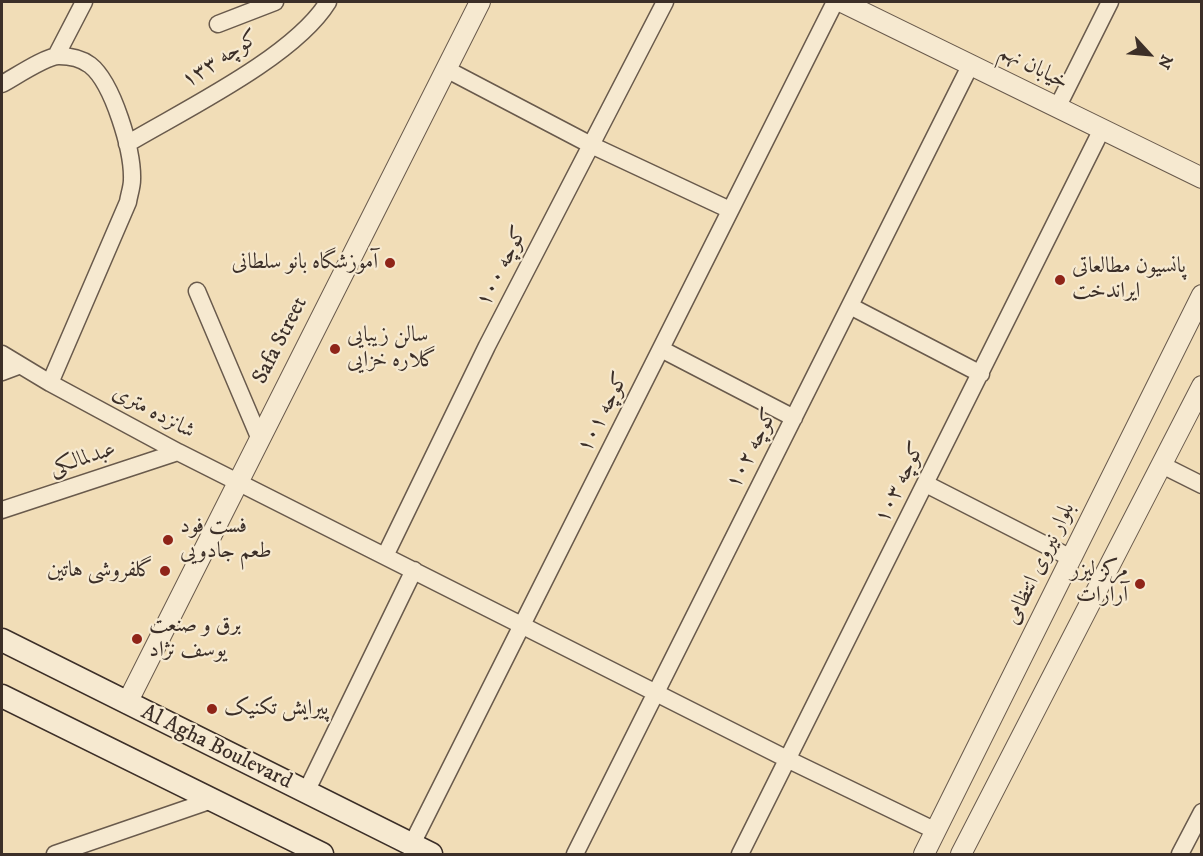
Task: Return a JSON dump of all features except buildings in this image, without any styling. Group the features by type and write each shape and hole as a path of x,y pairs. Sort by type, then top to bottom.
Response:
{"main road":[{"name":"Al Agha Boulevard","path":"2,640 431,855"},
{"path":"2,696 322,855"}],"street":[{"path":"56,56 84,2"},
{"path":"218,24 275,2"},
{"name":"کوچه ۱۳۳","path":"126,144 243,75 318,18 328,2"},
{"name":"Safa Street","path":"127,704 259,437 480,2"},
{"name":"کوچه ۱۰۰","path":"385,556 488,346 665,2"},
{"name":"کوچه ۱۰۱","path":"412,844 835,2"},
{"name":"خیابان نهم","path":"842,2 971,64 1101,131 1202,178"},
{"path":"1057,108 1110,2"},
{"path":"2,84 56,56 73,57 89,64 101,77 115,107 126,144 132,179 128,202 50,383"},
{"name":"کوچه ۱۰۲","path":"575,855 971,64"},
{"path":"446,69 591,145 730,210"},
{"name":"کوچه ۱۰۳","path":"740,855 1101,131"},
{"path":"197,291 259,437"},
{"name":"بلوار نیروی انتظامی","path":"924,855 1202,295"},
{"path":"850,306 981,374"},
{"path":"661,349 794,418"},
{"name":"شانزده متری","path":"2,354 18,366 178,452 789,760 936,831"},
{"path":"2,372 18,366"},
{"path":"966,853 1202,386"},
{"name":"عبدلمالکی","path":"2,510 178,452"},
{"path":"1162,465 1202,484"},
{"path":"926,484 1071,558"},
{"path":"306,792 414,570"},
{"path":"55,855 213,801"},
{"path":"1180,855 1202,812"}],"place":[{"name":"آموزشگاه بانو سلطانی","path":"390,263"},
{"name":"پانسیون مطالعاتی ایراندخت","path":"1060,280"},
{"name":"سالن زیبایی گلاره خزایی","path":"335,349"},
{"name":"فست فود طعم جادویی","path":"168,540"},
{"name":"گلفروشی هاتین","path":"165,571"},
{"name":"مرکز لیزر آرارات","path":"1140,584"},
{"name":"برق و صنعت یوسف نژاد","path":"137,639"},
{"name":"پیرایش تکنیک","path":"212,709"}]}
